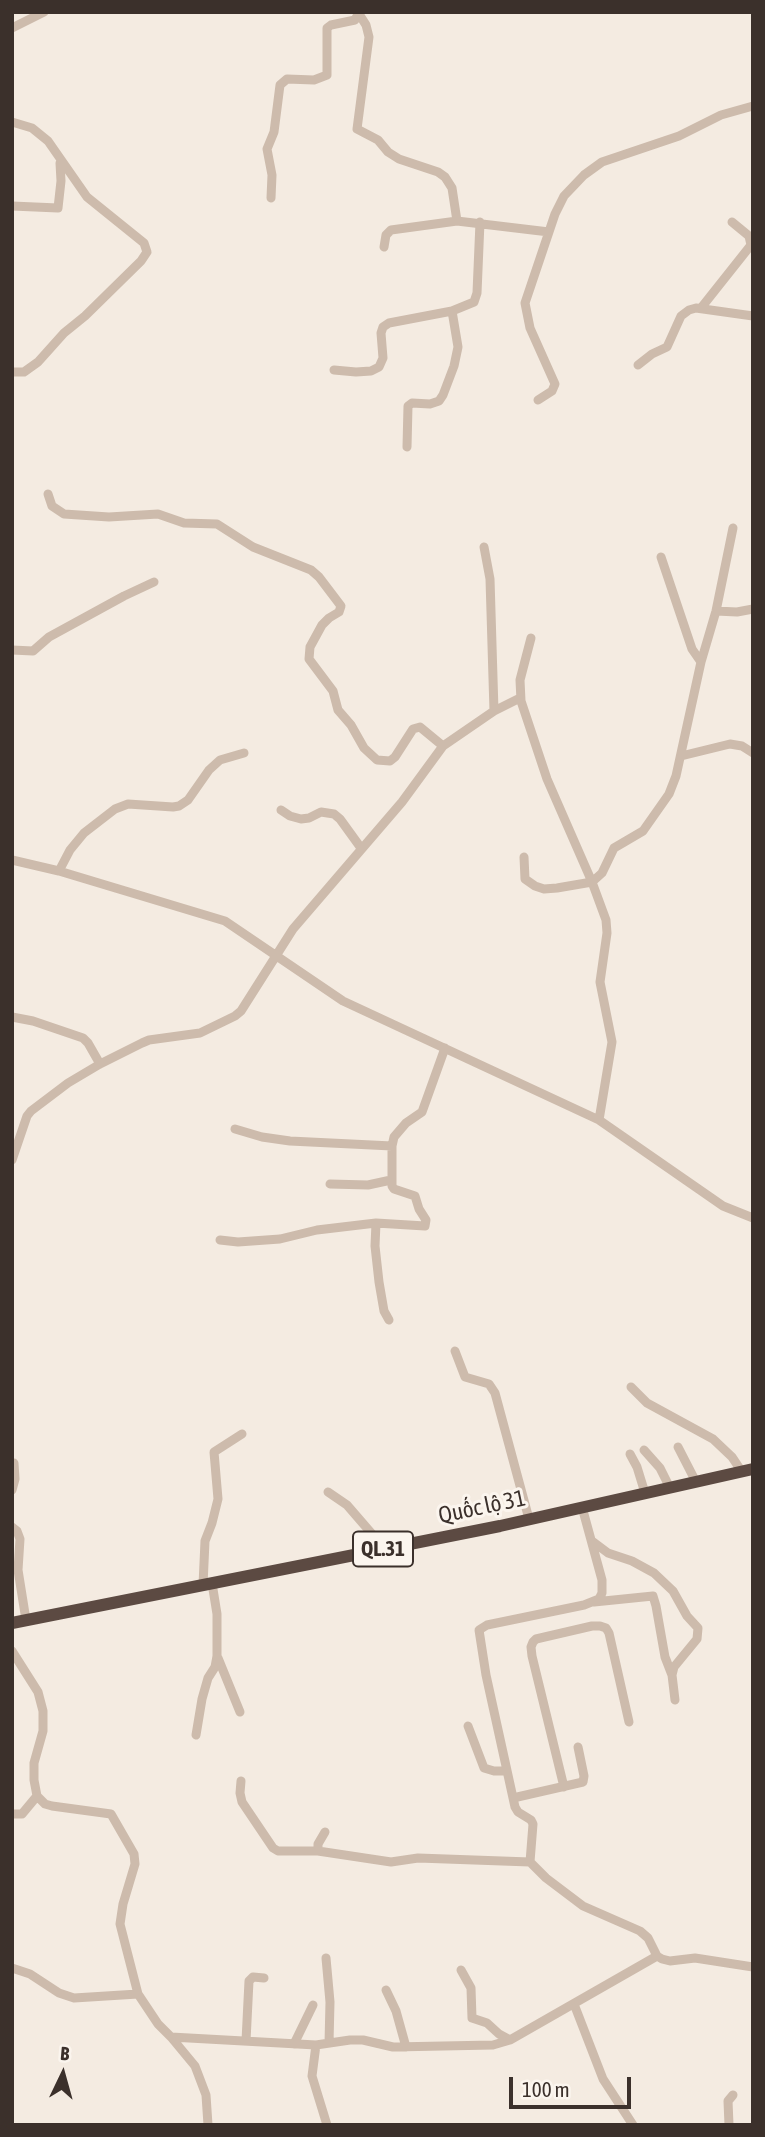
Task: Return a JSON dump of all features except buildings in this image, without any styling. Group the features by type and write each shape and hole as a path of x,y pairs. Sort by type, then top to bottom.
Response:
{"highway":[{"name":"Quốc lộ 31","path":"12,1623 206,1582 385,1549 747,1471"}],"street":[{"path":"12,28 44,12"},
{"path":"271,198 272,175 267,149 274,132 280,85 287,79 314,80 327,75 327,28 352,22 359,13"},
{"path":"359,13 369,37 357,130 378,140 388,152 399,159 438,172 445,177 452,188 457,220"},
{"path":"538,400 552,391 555,381 530,328 524,306 525,298 555,214 564,197 584,174 596,166 680,136 721,115 753,106"},
{"path":"12,122 40,133 87,197 144,243 147,252 38,362 24,372 12,372"},
{"path":"12,206 58,208 61,181 59,158"},
{"path":"384,247 386,234 391,230 457,220 549,232"},
{"path":"334,370 356,372 375,369 383,361 381,333 386,325 452,311 471,304 477,297 480,222"},
{"path":"701,309 751,244 750,238 732,222"},
{"path":"638,365 667,347 681,316 692,308 753,316"},
{"path":"407,447 408,406 412,403 430,404 439,401 454,366 458,347 452,311"},
{"path":"48,494 52,506 64,514 109,517 158,514 191,524 217,524 253,547 311,570 341,607 339,612 322,625 310,647 309,659 333,691 338,710 351,725 364,748 377,760 390,761 413,729 419,727 443,746"},
{"path":"524,857 525,879 535,886 544,889 592,882 602,873 614,848 638,835 672,789 701,662 716,611 733,527"},
{"path":"484,547 490,579 494,711"},
{"path":"661,557 692,649 701,662"},
{"path":"12,650 33,651 49,637 154,582"},
{"path":"716,611 737,612 753,609"},
{"path":"531,638 520,680 520,698 547,779 592,882 607,927 600,982 612,1042 599,1120"},
{"path":"12,1160 24,1122 31,1111 68,1083 149,1040 200,1033 235,1016 247,1004 293,929 402,802 443,746 494,711 520,698"},
{"path":"681,756 730,744 742,746 752,753"},
{"path":"59,871 83,833 115,808 128,804 179,806 188,800 209,770 220,760 244,753"},
{"path":"281,810 301,819 321,812 334,814 361,848"},
{"path":"12,860 59,871 225,921 343,1001 599,1120 723,1206 753,1218"},
{"path":"12,1017 33,1021 83,1038 100,1064"},
{"path":"220,1240 238,1242 280,1239 317,1230 376,1223 427,1225 415,1196 394,1189 391,1180 392,1146 394,1137 406,1123 422,1112 445,1048"},
{"path":"235,1129 290,1141 392,1146"},
{"path":"330,1184 368,1185 391,1180"},
{"path":"376,1223 375,1246 379,1282 384,1311 389,1320"},
{"path":"455,1351 465,1377 489,1384 495,1393 528,1519"},
{"path":"631,1387 647,1403 713,1439 747,1471"},
{"path":"196,1735 202,1699 217,1656 217,1614 206,1582 205,1541 218,1499 214,1452 242,1434"},
{"path":"678,1447 696,1482"},
{"path":"644,1450 660,1468 670,1488"},
{"path":"630,1454 645,1493"},
{"path":"12,1490 15,1479 13,1464"},
{"path":"328,1492 347,1505 385,1549"},
{"path":"582,1507 602,1580 602,1593 593,1602"},
{"path":"12,1527 20,1539 18,1570 26,1620"},
{"path":"592,1541 608,1553 643,1566 659,1577 673,1591 687,1616 698,1628 697,1639 677,1663 672,1675"},
{"path":"530,1861 533,1824 517,1812 513,1798 479,1630 487,1625 593,1602 653,1596 665,1657 672,1675 675,1700"},
{"path":"564,1787 532,1656 533,1642 592,1626 606,1628 629,1722"},
{"path":"12,1651 34,1684 43,1710 43,1731 34,1763 37,1796 45,1804 52,1806 111,1814 134,1854 135,1864 120,1924 138,1994 158,2024 195,2066 206,2095 208,2125"},
{"path":"217,1656 240,1712"},
{"path":"468,1726 484,1768 506,1771"},
{"path":"513,1798 583,1782 578,1747"},
{"path":"241,1781 242,1802 272,1847 278,1851 318,1851 391,1862 418,1858 530,1861 546,1878 583,1906 640,1931 648,1938 657,1956 670,1961 695,1958 753,1966"},
{"path":"12,1814 22,1814 37,1796"},
{"path":"318,1851 318,1844 325,1832"},
{"path":"172,2037 316,2045 363,2040 406,2047 493,2045 510,2040 657,1956"},
{"path":"326,1958 330,2002 329,2043"},
{"path":"12,1968 30,1974 59,1993 74,1998 138,1994"},
{"path":"461,1970 471,1988 472,2018 487,2023 510,2040"},
{"path":"246,2041 249,1980 253,1977 264,1978"},
{"path":"386,1990 396,2011 406,2047"},
{"path":"574,2004 603,2079 633,2125"},
{"path":"294,2044 313,2005"},
{"path":"316,2045 312,2076 327,2125"},
{"path":"729,2125 728,2101 733,2095"}]}
